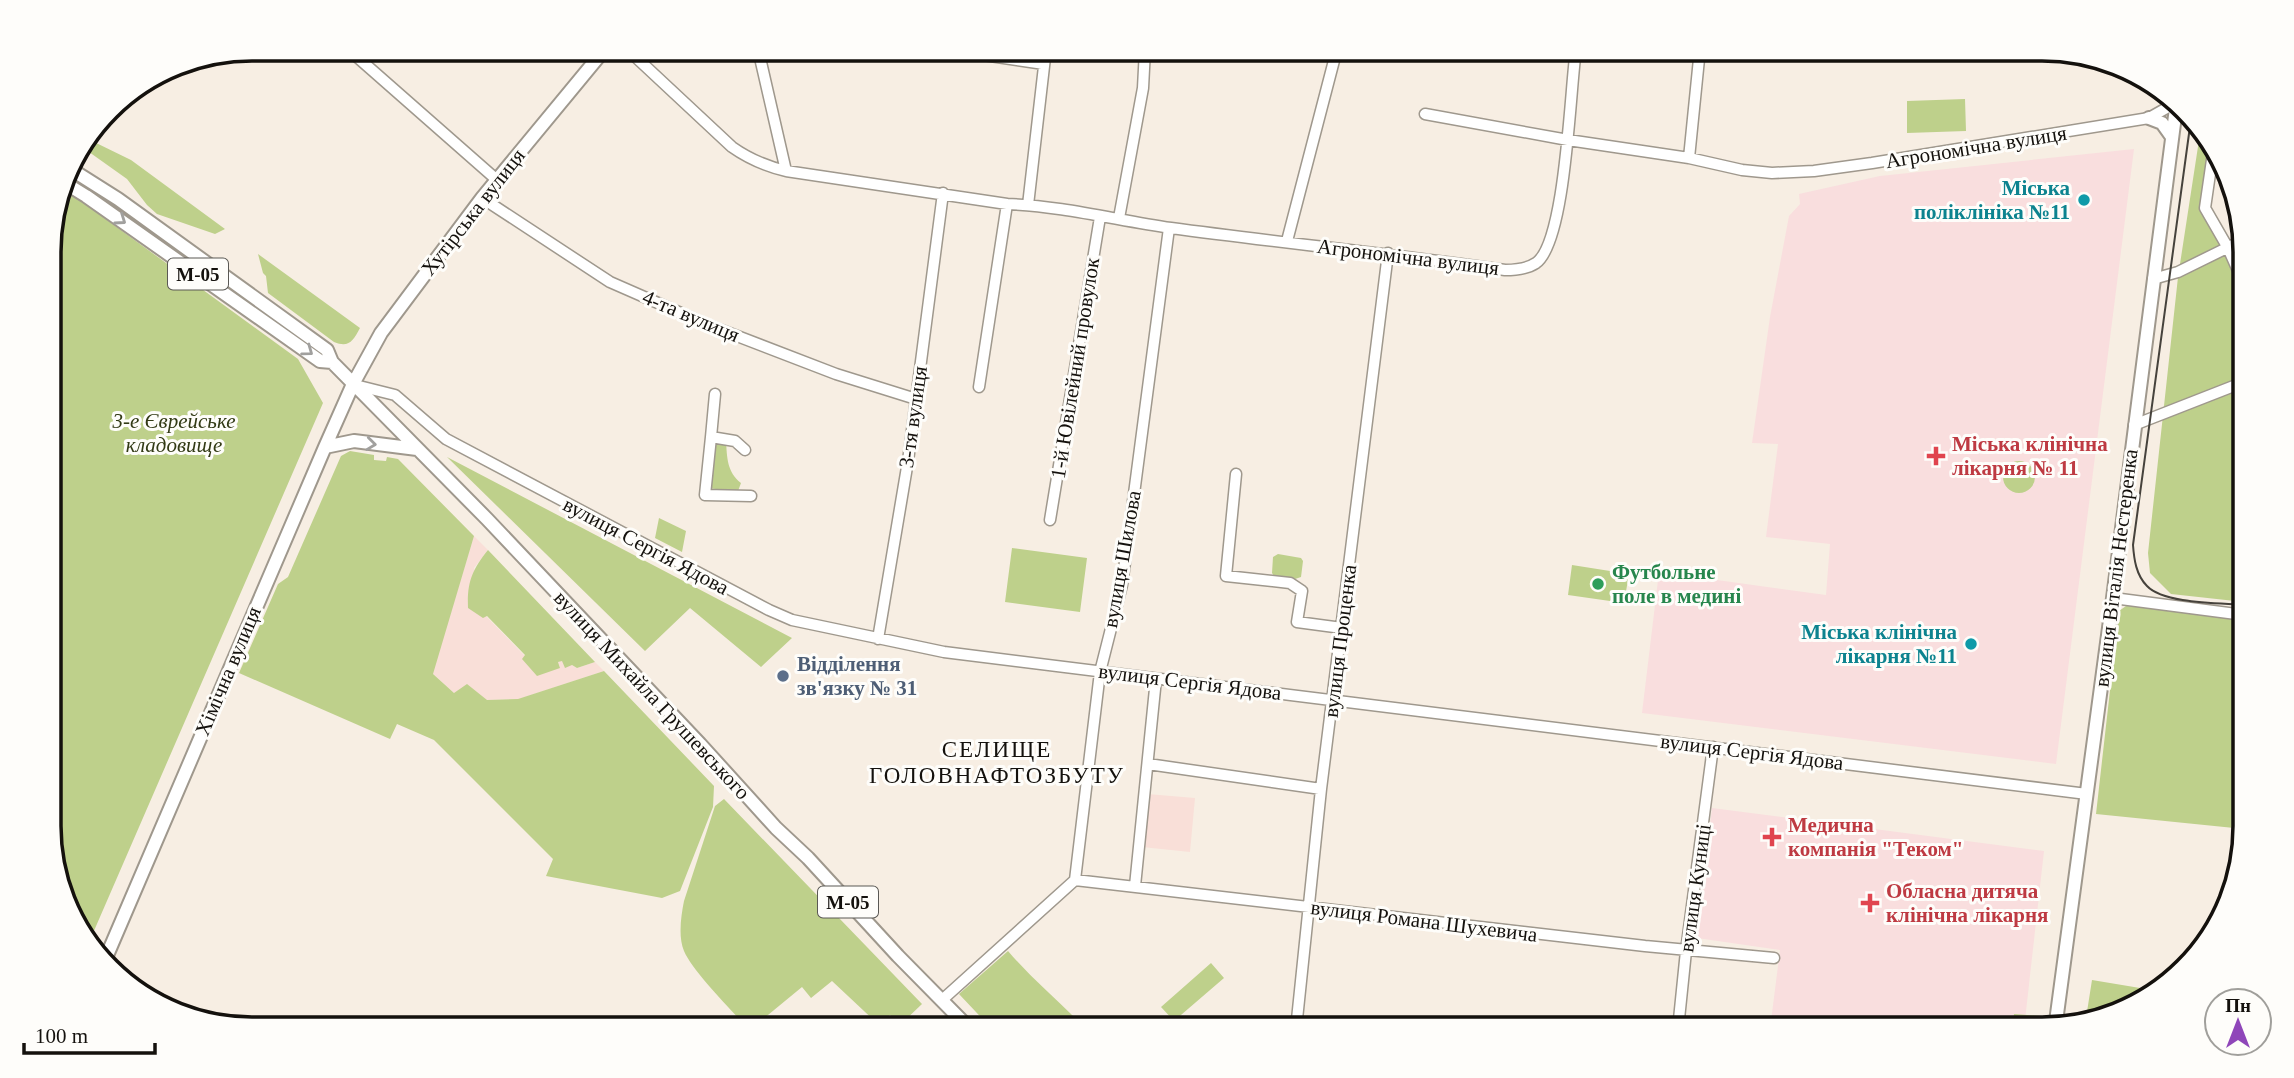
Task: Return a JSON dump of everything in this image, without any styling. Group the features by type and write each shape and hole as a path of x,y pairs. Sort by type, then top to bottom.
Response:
{"main road":[{"name":"Хутірська вулиця","path":"353,384 381,333 482,198 595,61"},
{"name":"вулиця Віталія Нестеренка","path":"2057,1016 2113,598 2173,114"},
{"path":"2149,118 2162,122 2172,137"},
{"name":"М-05","path":"78,174 118,199 327,350 332,362"},
{"name":"М-05","path":"73,188 320,360 332,362"},
{"name":"вулиця Михайла Грушевського","path":"332,362 487,519 776,828 958,1017"},
{"name":"Хімічна вулиця","path":"109,951 353,384"},
{"path":"325,447 354,441 417,449"}],"street":[{"path":"362,61 497,180"},
{"name":"Агрономічна вулиця","path":"639,61 748,159 786,171 1119,218 1169,228 1388,253 1505,270 1516,270 1536,263 1548,246 1555,223 1568,140 1689,158 1742,170 1791,173 1872,163 2149,118 2168,109"},
{"path":"761,61 786,171"},
{"path":"1025,61 1045,64"},
{"path":"1028,205 1045,61"},
{"path":"1119,218 1143,88 1144,61"},
{"path":"1287,241 1334,61"},
{"path":"1425,114 1568,140 1574,61"},
{"path":"1689,158 1699,61"},
{"path":"2211,165 2205,208 2233,259"},
{"name":"3-тя вулиця","path":"878,639 916,399 943,193"},
{"name":"4-та вулиця","path":"482,198 610,282 706,324 836,374 916,399"},
{"path":"979,387 1007,204"},
{"name":"1-й Ювілейний провулок","path":"1051,520 1100,217"},
{"name":"вулиця Шилова","path":"1074,880 1100,672 1122,585 1169,228"},
{"path":"2153,278 2178,272 2232,246"},
{"name":"вулиця Проценка","path":"1297,1016 1321,789 1388,253"},
{"name":"вулиця Сергія Ядова","path":"353,384 395,396 446,439 792,620 944,652 2087,794"},
{"path":"2134,425 2233,386"},
{"path":"715,394 705,495 751,496"},
{"path":"711,437 734,441 745,450"},
{"path":"1237,474 1226,576 1290,583 1302,591 1297,622 1342,628"},
{"path":"2113,598 2233,614"},
{"path":"1135,886 1156,679"},
{"name":"вулиця Куниці","path":"1679,1016 1713,747"},
{"path":"1148,764 1321,789"},
{"path":"942,1000 1074,880"},
{"name":"вулиця Романа Шухевича","path":"1074,880 1686,951 1774,958"}],"shaded area":[{"name":"Міська клінічна лікарня № 11","path":"2134,149 2056,764 1642,713 1659,572 1826,595 1830,544 1766,537 1778,444 1752,443 1770,317 1789,216 1800,204 1799,194 1880,176"},
{"path":"474,536 488,550 474,568 486,616 525,656 522,659 560,668 558,662 563,660 577,668 595,662 604,671 519,699 487,700 454,693 432,673"},
{"path":"1147,794 1195,798 1190,852 1142,847"},
{"name":"Обласна дитяча клінічна лікарня","path":"1712,808 2044,851 2025,1016 1772,1016 1780,950 1697,938"}],"green space":[{"path":"1965,99 1966,131 1907,133 1907,101"},
{"path":"96,143 131,160 225,229 215,234 157,214 127,179 90,152"},
{"path":"2198,144 2209,161 2202,209 2233,273 2233,601 2171,594 2150,573 2148,553 2178,277"},
{"name":"3-е Єврейське кладовище","path":"71,194 298,359 323,403 94,931 76,899 68,875 61,826 62,240"},
{"path":"258,254 360,328 353,340 347,344 334,342 268,293 266,276"},
{"path":"726,440 730,469 741,483 738,491 705,488 709,444"},
{"path":"350,451 374,455 374,460 386,461 387,457 398,459 474,536 433,674 454,693 467,684 487,700 518,699 604,671 714,786 713,807 680,891 662,898 546,876 553,859 434,740 397,724 390,739 239,673 278,584 288,577 341,456"},
{"path":"447,457 792,638 761,667 690,608 645,651"},
{"path":"2019,461 2030,466 2035,477 2030,488 2019,493 2008,488 2003,477 2008,466"},
{"path":"659,518 686,531 682,552 655,538"},
{"path":"1012,548 1087,558 1080,612 1005,602"},
{"path":"488,550 595,662 577,668 572,665 565,668 562,661 558,662 560,668 537,676 522,659 525,655 487,616 483,618 468,608 468,591 472,577"},
{"path":"1278,554 1301,558 1301,577 1295,579 1274,576 1273,557"},
{"name":"Футбольне поле в медині","path":"1572,565 1629,574 1624,603 1568,595"},
{"path":"2136,604 2233,618 2233,828 2096,814 2119,611"},
{"path":"724,799 922,1004 909,1017 870,1017 832,981 811,998 802,987 766,1017 737,1017 689,960 681,939 684,901 715,806"},
{"path":"1008,951 1073,1017 980,1017 959,994"},
{"path":"1211,963 1224,978 1179,1016 1170,1016 1161,1007"},
{"path":"2092,980 2142,988 2103,1007 2087,1011"}],"tram line":[{"path":"2189,132 2133,550 2140,577 2155,592 2193,602 2233,604"}],"place":[{"name":"Міська поліклініка №11","path":"2084,200"},
{"name":"Міська клінічна лікарня № 11","path":"1936,456"},
{"name":"Футбольне поле в медині","path":"1598,584"},
{"name":"Міська клінічна лікарня №11","path":"1971,644"},
{"name":"Відділення зв'язку № 31","path":"783,676"},
{"name":"Медична компанія \"Теком\"","path":"1772,837"},
{"name":"Обласна дитяча клінічна лікарня","path":"1870,903"}],"district":[{"name":"СЕЛИЩЕ ГОЛОВНАФТОЗБУТУ","path":"997,762"}]}
